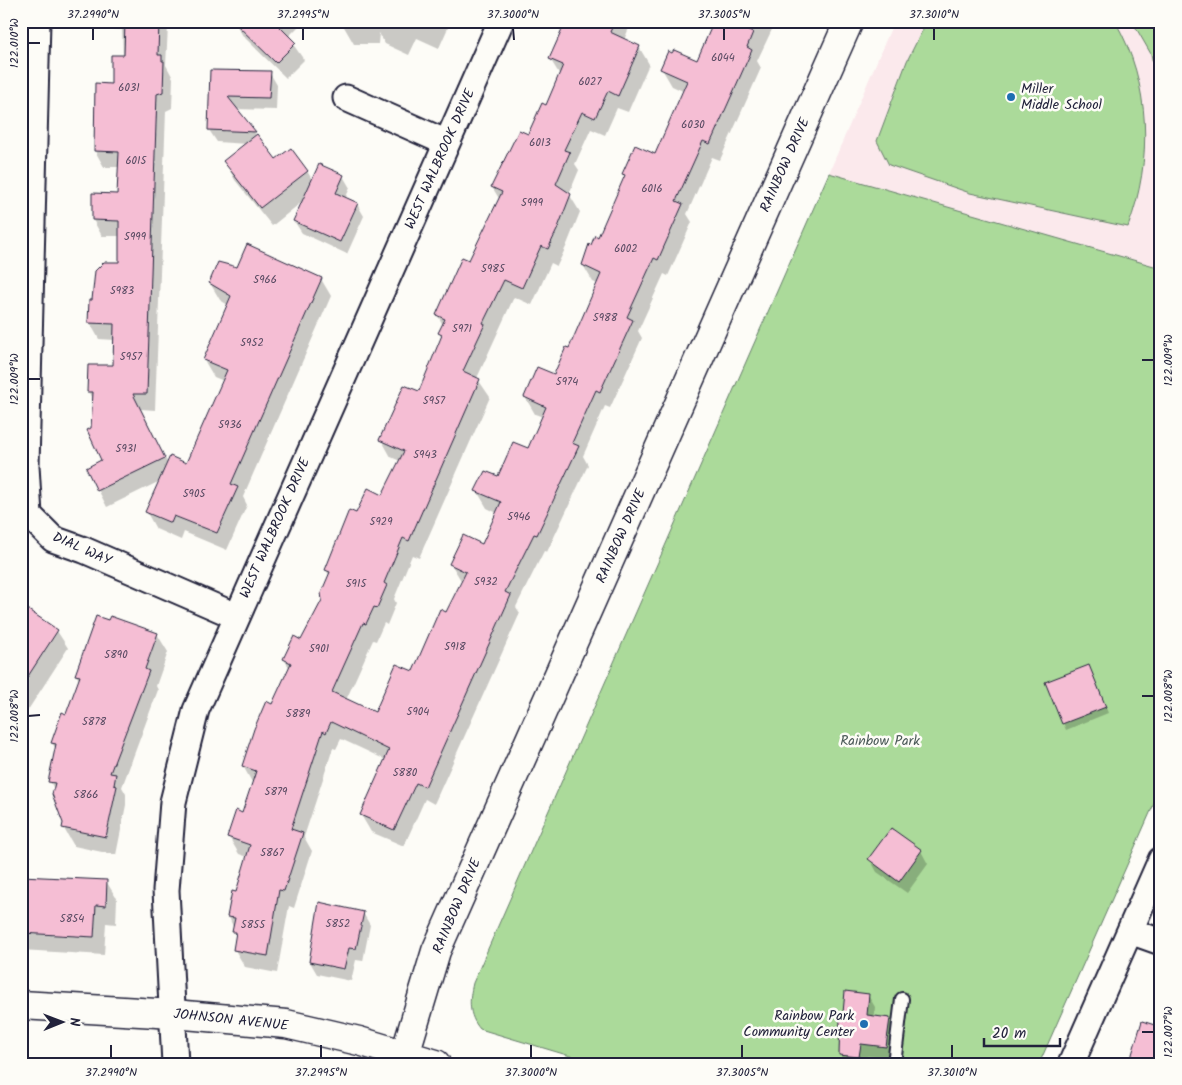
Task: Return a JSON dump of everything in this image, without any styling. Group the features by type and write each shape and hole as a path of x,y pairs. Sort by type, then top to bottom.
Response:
{"street":[{"name":"DIAL WAY","path":"38,21 27,203 26,466 29,514 53,539 84,550 236,616"},
{"name":"WEST WALBROOK DRIVE","path":"175,1064 174,1014 166,890 173,802 196,710 501,21"},
{"name":"RAINBOW DRIVE","path":"405,1054 436,951 849,21"},
{"path":"346,98 447,143"},
{"path":"1071,1064 1161,860"},
{"path":"1130,930 1161,942"},
{"name":"JOHNSON AVENUE","path":"21,1005 174,1014 286,1024 359,1041 436,1064"}],"lane":[{"path":"894,1064 902,999"}],"shaded area":[{"name":"Miller Middle School","path":"894,21 1161,21 1161,268 829,173"}],"green space":[{"name":"Miller Middle School","path":"927,21 1115,21 1127,45 1136,70 1142,96 1144,123 1142,176 1128,227 970,193 889,165 877,141 907,61"},
{"path":"1132,21 1161,21 1161,105 1151,54"},
{"name":"Rainbow Park","path":"829,173 1161,268 1161,788 1039,1064 597,1064 480,1029 473,1018 470,1007 473,983"}],"building":[{"path":"125,21 159,21 158,55 162,55 162,61 164,61 163,92 157,94 147,394 133,394 165,458 97,491 86,468 101,460 87,430 91,428 93,392 87,392 88,365 113,365 114,324 88,323 89,300 92,300 95,271 104,262 119,262 119,221 92,220 92,193 117,194 119,152 94,151 95,83 111,84 111,55 124,55"},
{"path":"233,21 274,21 296,43 276,63"},
{"path":"566,21 615,21 610,32 640,46 618,96 608,91 595,118 582,112 564,150 570,152 556,184 571,194 557,230 548,249 541,246 522,288 504,280 483,323 485,324 463,371 480,379 409,541 403,538 384,583 387,585 377,608 374,607 366,624 363,623 332,692 375,712 396,664 413,671 440,609 446,612 466,572 449,564 463,535 482,544 501,502 475,491 485,471 498,476 513,442 528,448 546,407 524,397 537,367 554,374 566,347 569,348 601,274 582,265 589,244 591,245 595,235 598,237 625,175 622,174 635,145 655,154 687,81 660,69 668,51 672,53 674,50 697,60 714,21 728,21 753,32 747,47 752,50 710,144 703,141 676,201 683,204 658,260 654,258 627,317 633,320 600,392 596,390 572,443 579,446 537,535 534,534 505,592 511,595 425,787 416,783 394,830 360,815 389,750 331,722 326,733 323,731 291,829 303,833 284,891 279,890 268,956 233,950 236,932 232,932 235,918 227,917 232,891 236,892 250,845 227,837 236,810 242,813 256,771 242,766 254,729 266,701 272,704 291,663 283,659 294,636 301,640 322,600 321,593 330,572 325,570 349,510 356,513 368,488 382,495 404,451 379,440 404,385 419,391 442,335 438,333 445,319 436,315 462,257 469,260 502,192 491,187 519,130 528,134 542,103 546,105 563,65 549,59"},
{"path":"210,70 271,71 269,98 228,97 256,132 208,130"},
{"path":"257,134 276,159 291,148 308,171 260,208 223,161"},
{"path":"319,164 344,175 336,193 358,203 340,242 293,221"},
{"path":"247,244 322,278 231,484 238,487 217,533 174,516 171,523 145,512 170,456 186,463 227,370 203,360 231,296 209,283 218,262 237,267"},
{"path":"21,605 58,630 21,687"},
{"path":"96,616 108,620 110,616 158,633 145,669 149,671 110,773 116,774 114,785 117,786 106,837 62,828 63,823 52,794 55,783 48,782 56,744 51,743 62,712 66,714 80,676 75,675"},
{"path":"1089,665 1106,707 1062,724 1045,682"},
{"path":"891,828 922,850 899,882 868,859"},
{"path":"21,876 107,880 106,906 96,905 94,937 21,933"},
{"path":"319,902 364,912 356,949 349,948 344,969 309,962"},
{"name":"Rainbow Park Community Center","path":"845,991 869,994 867,1015 890,1018 886,1047 861,1044 859,1057 839,1055 840,1017 843,1013"},
{"path":"1142,1021 1161,1027 1161,1064 1140,1064 1130,1061"}],"place":[{"name":"Miller Middle School","path":"1011,97"},
{"name":"Rainbow Park Community Center","path":"864,1024"}]}
